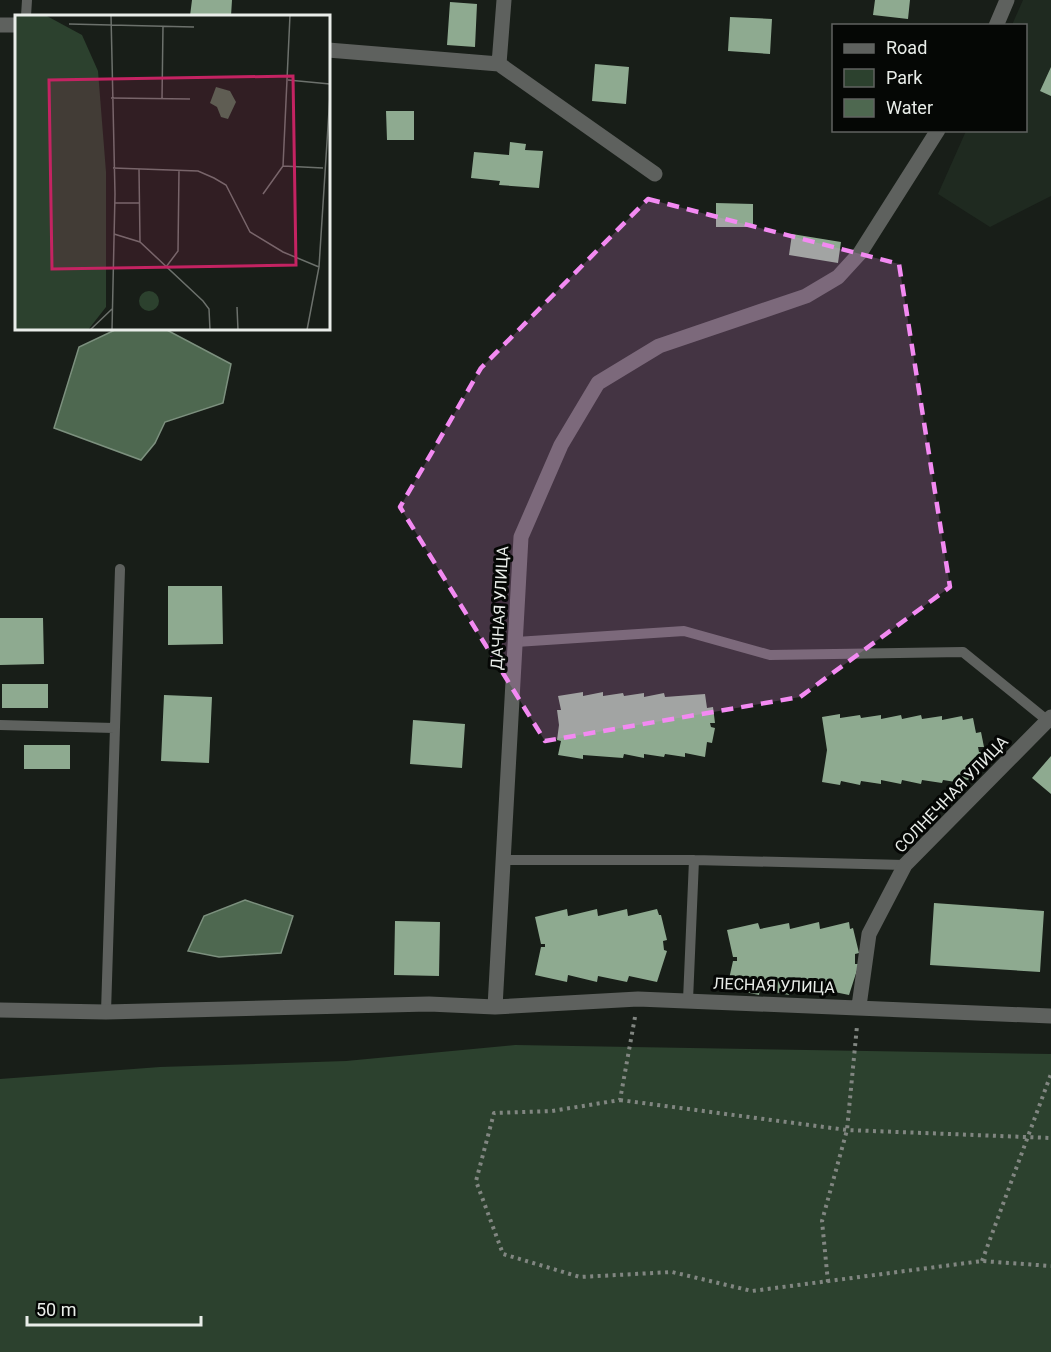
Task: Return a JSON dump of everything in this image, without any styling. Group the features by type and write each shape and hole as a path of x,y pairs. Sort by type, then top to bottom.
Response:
{"street":[{"path":"499,64 504,0"},
{"path":"997,24 1007,0"},
{"path":"330,50 499,64 655,174"},
{"name":"ДАЧНАЯ УЛИЦА","path":"495,1006 501,860 521,537 561,445 598,383 659,346 806,296 838,277 860,253 937,132"},
{"name":"СОЛНЕЧНАЯ УЛИЦА","path":"859,1006 869,934 905,865 1049,719"},
{"name":"ЛЕСНАЯ УЛИЦА","path":"0,1010 106,1012 429,1004 495,1006 638,999 859,1006 1051,1016"}],"lane":[{"path":"26,15 27,0"},
{"path":"106,1012 120,569"},
{"path":"516,642 684,631 770,655 963,651 1049,719"},
{"path":"0,725 114,728"},
{"path":"501,860 694,860 905,865"},
{"path":"688,1000 694,860"}],"path":[{"path":"620,1100 638,999"},
{"path":"828,1282 822,1221 847,1130 859,1006"},
{"path":"982,1261 1051,1074"},
{"path":"1051,1138 847,1130 620,1100 552,1111 494,1113 476,1181 503,1254 580,1277 672,1272 752,1291 982,1261 1051,1266"}],"highlighted area":[{"path":"648,199 899,264 950,587 800,697 545,741 400,507 481,368"}],"shaded area":[{"path":"1023,0 1051,0 1051,196 990,227 938,194 966,132 1027,132 1027,24 1012,24"}],"green space":[{"path":"515,1045 1051,1054 1051,1352 0,1352 0,1079 160,1067 346,1061"}],"water":[{"path":"115,330 167,330 231,364 223,403 165,422 155,443 141,460 54,428 79,347"},
{"path":"245,900 293,916 281,953 219,957 188,951 204,916"}],"building":[{"path":"192,0 232,0 231,15 190,15"},
{"path":"875,0 910,0 908,19 873,15"},
{"path":"450,2 477,4 475,47 447,45"},
{"path":"730,17 772,19 770,54 728,51"},
{"path":"595,64 629,67 626,104 592,101"},
{"path":"1051,67 1051,96 1040,91"},
{"path":"386,111 414,111 414,140 387,140"},
{"path":"510,142 526,144 525,150 543,151 539,188 499,185 500,181 471,178 474,152 509,155"},
{"path":"716,203 753,204 753,227 716,227"},
{"path":"792,234 841,242 838,263 789,255"},
{"path":"168,586 222,586 223,644 168,645"},
{"path":"0,618 43,618 44,664 0,665"},
{"path":"2,684 48,684 48,708 2,708"},
{"path":"583,692 583,696 603,692 603,696 644,693 644,697 664,693 665,697 705,694 707,708 713,707 715,723 710,723 711,727 715,728 712,743 707,742 705,757 685,753 685,757 644,754 644,758 624,754 623,758 583,755 583,759 558,755 561,741 557,740 559,725 557,710 561,710 558,696"},
{"path":"164,695 212,697 209,763 161,761"},
{"path":"840,714 840,718 881,715 881,719 901,715 902,719 921,715 922,719 942,716 942,720 962,716 963,720 973,718 976,733 981,732 984,747 978,747 979,752 983,752 981,767 975,766 973,781 963,779 962,783 922,780 921,784 902,780 901,784 881,780 881,784 861,781 860,785 841,781 840,785 822,782 827,750 822,717"},
{"path":"413,720 465,724 462,768 410,764"},
{"path":"24,745 70,745 70,769 24,769"},
{"path":"1051,756 1051,794 1032,778"},
{"path":"934,903 1044,911 1040,972 930,965"},
{"path":"567,909 568,916 597,909 598,916 627,909 628,916 657,909 661,915 667,940 663,941 664,950 667,951 657,982 629,976 627,982 598,976 597,982 568,975 567,982 535,975 541,947 545,947 545,944 541,944 535,917"},
{"path":"395,921 440,922 439,976 394,975"},
{"path":"819,922 820,929 849,922 850,929 853,928 859,953 855,954 855,964 859,964 849,995 820,989 819,995 790,989 789,995 760,989 759,995 727,988 733,961 737,961 737,957 733,957 727,930 758,923 760,929 789,923 790,929"}]}
